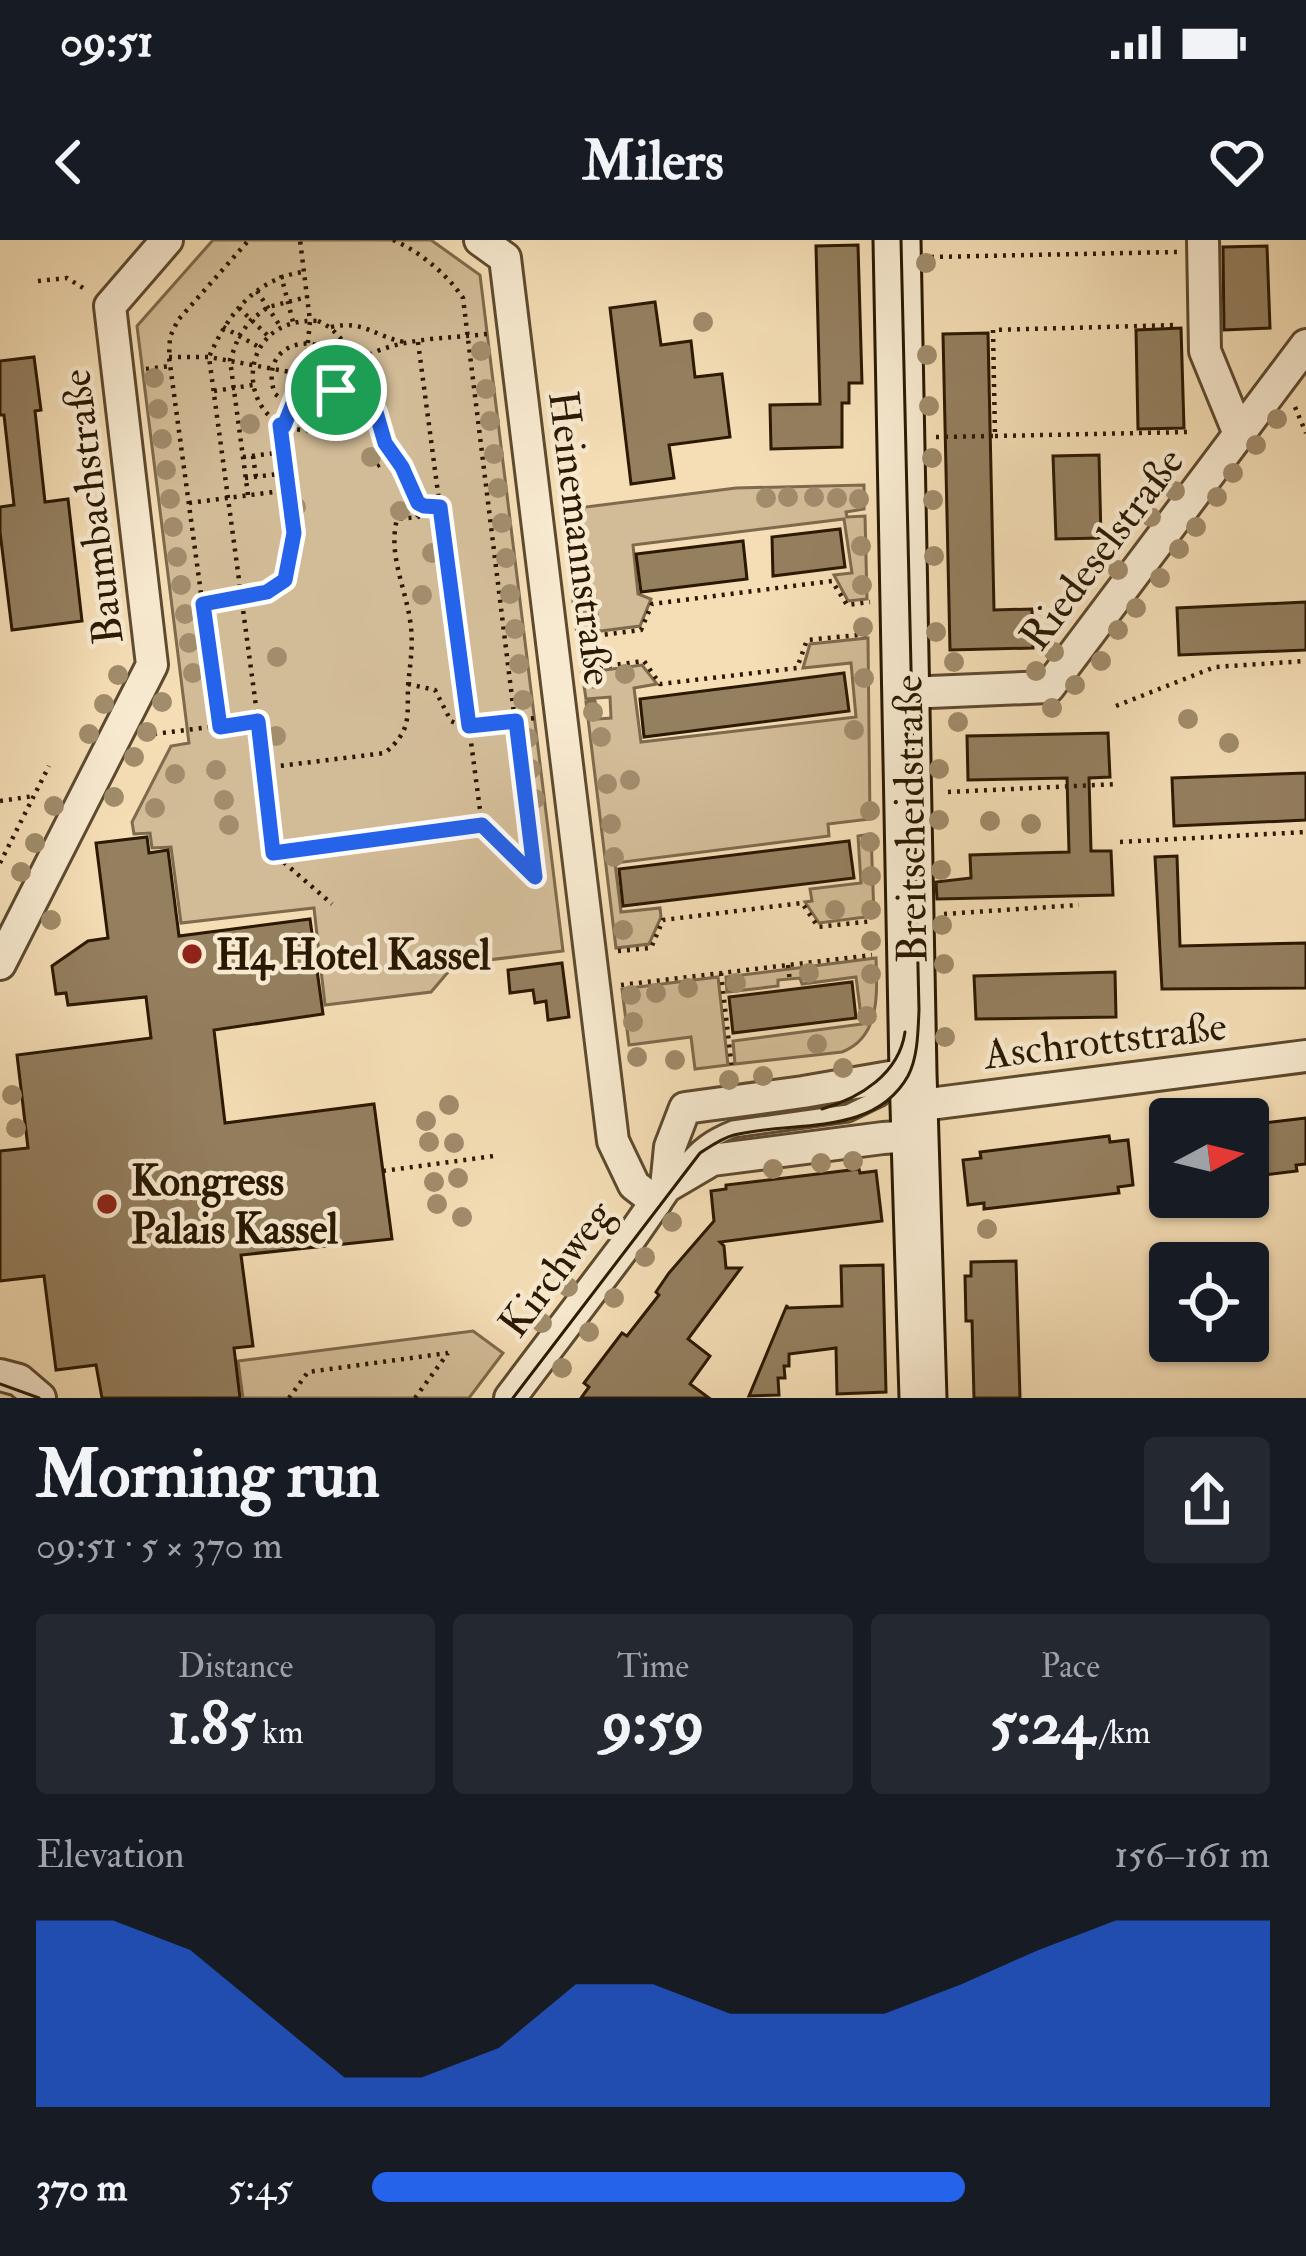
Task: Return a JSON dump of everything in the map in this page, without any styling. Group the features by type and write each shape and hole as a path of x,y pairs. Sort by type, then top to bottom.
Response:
{"main road":[{"name":"Breitscheidstraße","path":"914,248 901,438 910,1098 923,1398"}],"street":[{"name":"Baumbachstraße","path":"0,964 152,665 110,306 166,240"},
{"name":"Heinemannstraße","path":"480,240 505,258 613,1141 634,1185 661,1195"},
{"path":"1194,246 1205,351 1239,434"},
{"name":"Riedeselstraße","path":"906,693 1049,687 1306,345"},
{"name":"Aschrottstraße","path":"661,1195 670,1147 685,1108 803,1092 910,1098 1306,1056"},
{"name":"Aschrottstraße","path":"661,1195 712,1160 883,1138 910,1098"},
{"name":"Kirchweg","path":"510,1398 661,1195"},
{"path":"0,1375 19,1380 40,1398"}],"path":[{"path":"220,727 170,366 170,337 178,320 249,240"},
{"path":"300,240 310,321 306,362"},
{"path":"393,240 453,282 464,298 535,877 482,825 418,341"},
{"path":"914,248 1194,246"},
{"path":"303,272 281,275 238,308 209,357 273,853 332,904"},
{"path":"281,275 293,322"},
{"path":"38,281 67,278 82,288"},
{"path":"257,291 280,327"},
{"path":"248,495 230,360 251,320 268,308 307,296"},
{"path":"238,308 267,335"},
{"path":"331,327 354,364 356,400 339,421 322,430 297,431 282,425 262,408 253,385 252,364 267,335 293,322 310,321 331,327 359,324 384,338 410,342"},
{"path":"995,436 993,330 1186,324"},
{"path":"223,327 259,347"},
{"path":"354,364 410,342 493,333"},
{"path":"292,407 272,386 272,368 288,347 308,343 331,353 339,375 336,390"},
{"path":"169,357 209,357 290,372"},
{"path":"313,362 320,369 319,382 310,391 298,391 290,372 294,365 313,362"},
{"path":"142,370 170,366"},
{"path":"319,382 376,412"},
{"path":"214,391 253,385"},
{"path":"203,604 267,592 285,580 294,533 282,425 298,391"},
{"path":"382,399 376,412 385,443 418,503 440,507"},
{"path":"1293,401 1306,433"},
{"path":"901,438 1189,433"},
{"path":"243,457 284,452"},
{"path":"253,456 256,477"},
{"path":"377,466 395,457"},
{"path":"245,478 286,473"},
{"path":"189,503 289,490"},
{"path":"263,768 385,753 400,740 409,722 412,627 393,536 398,520 418,517 417,510 424,506"},
{"path":"572,639 641,630 652,604 832,581 848,605 905,614"},
{"path":"577,670 644,661 660,684 797,668 807,640 905,614"},
{"path":"1116,706 1215,667 1306,661"},
{"path":"408,684 435,690 451,721 469,726 541,718"},
{"path":"154,734 258,721"},
{"path":"0,862 49,766"},
{"path":"948,792 1118,784"},
{"path":"0,801 34,796"},
{"path":"273,853 482,825"},
{"path":"1120,842 1306,832"},
{"path":"800,890 802,903 818,927 883,920"},
{"path":"612,952 651,948 663,920 802,903"},
{"path":"678,905 679,918"},
{"path":"951,913 1079,905"},
{"path":"616,986 884,954"},
{"path":"788,965 790,982"},
{"path":"721,973 732,1070"},
{"path":"383,1172 494,1156"},
{"path":"289,1398 308,1372 448,1353 415,1398"}],"shaded area":[{"path":"213,240 431,240 480,275 563,951 455,964 431,992 325,1005 314,908 181,923 171,847 152,848 150,833 134,834 132,822 171,746 189,743 137,326"},
{"path":"864,485 864,509 846,512 847,517 865,516 867,599 848,601 834,575 852,573 844,519 633,545 638,594 651,599 640,626 577,634 562,510 736,488"},
{"path":"868,638 870,819 828,824 829,836 615,863 621,912 660,908 661,917 649,944 616,948 586,702 595,701 598,719 611,718 610,697 586,699 582,673 642,665 657,684 634,688 641,742 856,717 851,663 803,668 810,644"},
{"path":"871,834 874,916 819,923 805,902 812,901 810,889 861,883 858,836"},
{"path":"876,958 874,1012 855,1045 842,1052 735,1064 733,1041 862,1024 856,977 802,984 800,978 778,980 778,986 727,992 726,977"},
{"path":"718,977 728,1065 695,1069 691,1037 629,1045 622,989"},
{"path":"473,1331 503,1353 469,1398 243,1398 238,1361"}],"building":[{"path":"858,245 862,383 849,383 849,403 842,403 842,447 771,449 770,405 820,404 816,246"},
{"path":"1267,246 1270,328 1224,330 1223,247"},
{"path":"655,302 661,345 691,341 695,377 722,374 730,437 669,445 674,478 631,484 610,308"},
{"path":"1181,328 1184,428 1138,429 1136,330"},
{"path":"988,333 994,610 1032,609 1033,648 950,650 943,334"},
{"path":"34,357 45,502 68,499 82,621 12,630 0,532 0,507 14,505 4,415 0,415 0,361"},
{"path":"1099,455 1101,538 1056,539 1053,456"},
{"path":"840,529 845,567 773,576 772,537"},
{"path":"743,541 747,579 641,592 636,554"},
{"path":"1306,602 1306,650 1179,655 1177,608"},
{"path":"844,673 849,711 644,737 640,699"},
{"path":"1108,733 1110,777 1089,778 1091,851 1111,851 1113,895 937,899 936,882 971,878 970,855 1069,852 1067,778 968,780 967,736"},
{"path":"1306,773 1306,820 1174,826 1172,778"},
{"path":"147,837 149,853 168,850 179,936 310,919 323,1014 214,1030 225,1123 374,1104 392,1239 241,1255 253,1346 234,1348 240,1398 102,1398 96,1365 56,1370 44,1276 0,1281 0,1151 28,1148 17,1055 151,1038 146,997 68,1005 66,993 56,994 52,966 88,941 108,938 96,843"},
{"path":"849,841 854,878 623,906 619,869"},
{"path":"1177,856 1180,946 1306,943 1306,988 1162,989 1155,857"},
{"path":"562,963 569,1017 548,1020 546,1001 535,1003 533,990 510,993 508,970"},
{"path":"1115,972 1116,1017 976,1019 974,976"},
{"path":"852,982 856,1018 733,1033 729,997"},
{"path":"1306,1118 1306,1164 1296,1165 1297,1171 1269,1174 1269,1122"},
{"path":"1109,1136 1110,1142 1128,1140 1133,1185 1118,1187 1119,1193 984,1209 984,1203 968,1205 963,1160 981,1158 980,1152"},
{"path":"859,1169 860,1173 876,1171 882,1221 720,1242 726,1268 741,1268 688,1339 710,1356 690,1384 709,1398 581,1398 589,1387 584,1383 622,1333 627,1336 659,1295 656,1292 669,1273 714,1221 711,1191 726,1189 726,1185"},
{"path":"1016,1261 1020,1398 974,1398 972,1321 966,1321 965,1276 971,1276 971,1262"},
{"path":"883,1265 886,1392 837,1394 836,1348 789,1354 785,1378 778,1378 779,1395 749,1396 787,1305 842,1306 841,1266"}],"tram line":[{"path":"513,1398 700,1153 734,1135 853,1118 893,1096 911,1069 919,1010 901,240"},
{"path":"822,1109 876,1082 895,1060 905,1032"},
{"path":"0,1384 39,1398"}],"place":[{"name":"H4 Hotel Kassel","path":"192,954"},
{"name":"Kongress Palais Kassel","path":"107,1204"}],"route":[{"path":"319,382 336,390 376,412 385,443 418,503 440,507 469,726 516,721 535,877 482,825 273,853 258,721 220,727 203,604 267,592 285,580 294,533 280,425 284,426 298,391 310,391 319,382"}]}
